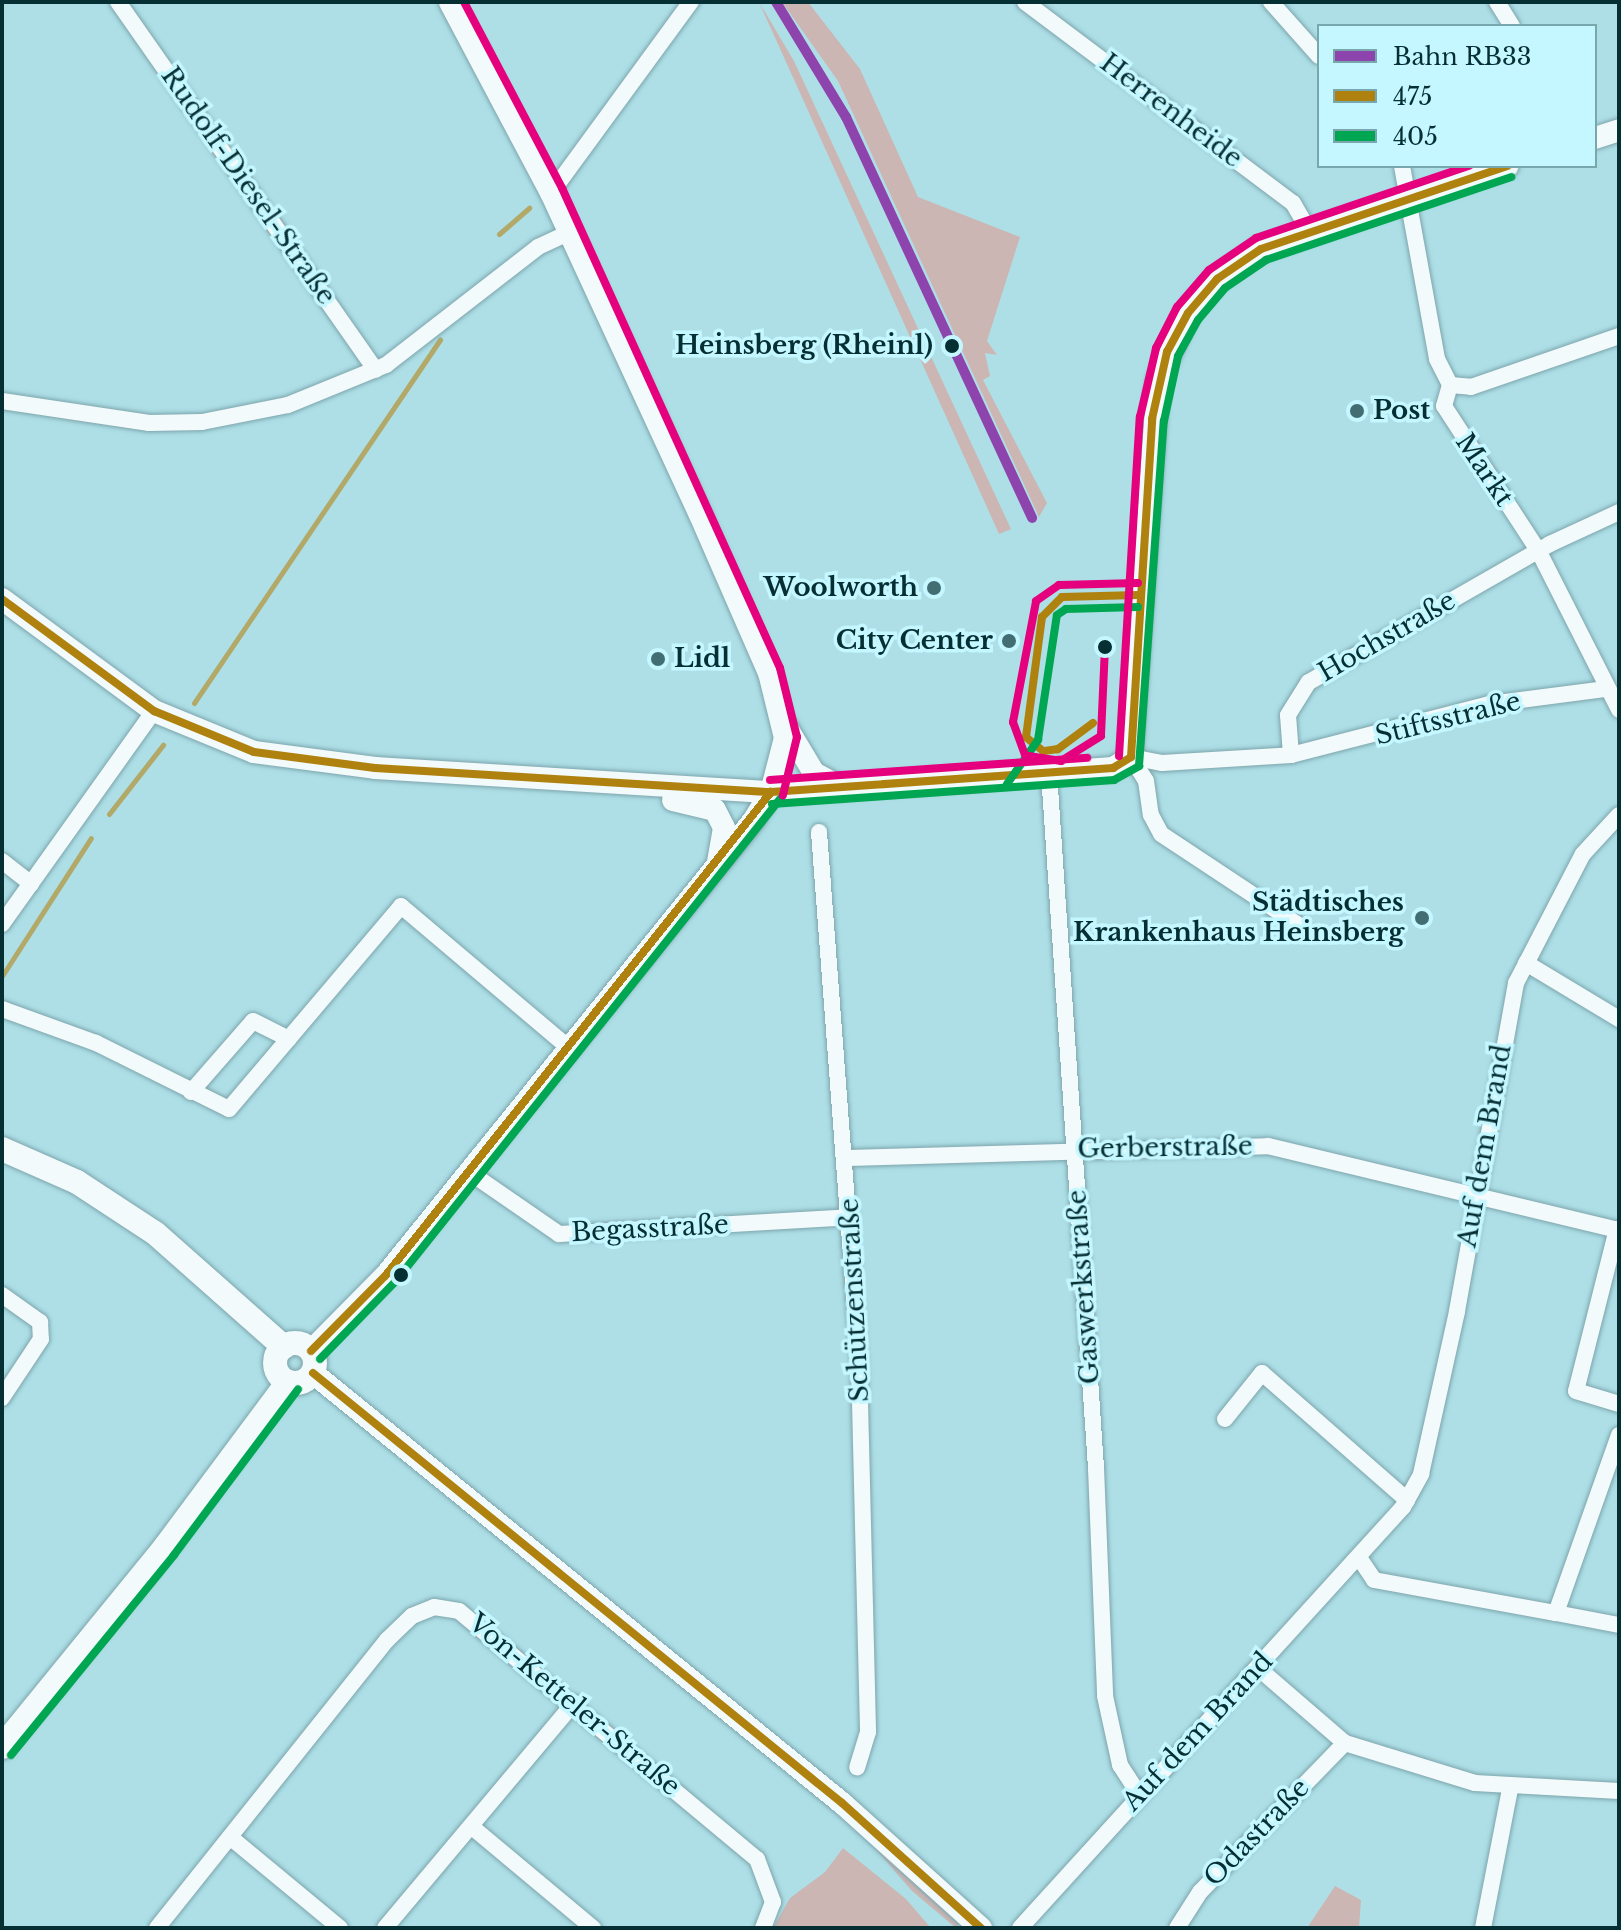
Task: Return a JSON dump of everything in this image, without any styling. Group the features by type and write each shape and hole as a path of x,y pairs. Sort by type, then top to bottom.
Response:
{"main road":[{"path":"2,1149 77,1182 155,1233 284,1347"},
{"path":"2,1747 165,1547 288,1382 304,1381 312,1362 298,1343 284,1347 275,1365 288,1382"}],"street":[{"name":"Rudolf-Diesel-Straße","path":"118,2 376,370"},
{"path":"450,2 570,232 802,760 843,789"},
{"path":"551,193 691,2"},
{"name":"Herrenheide","path":"1025,2 1293,203 1308,229"},
{"path":"1271,2 1317,54"},
{"path":"1497,2 1511,24"},
{"path":"1597,137 1619,130"},
{"name":"Markt","path":"1403,168 1412,196 1437,359 1449,384 1444,406 1463,443 1539,552 1619,710"},
{"path":"1300,926 1161,834 1151,815 1146,781 1131,757 1137,606 1152,419 1167,352 1217,279 1261,249 1308,229 1501,168"},
{"path":"2,401 98,419 202,422 288,405 376,370 427,337 538,247 570,232"},
{"path":"1449,384 1471,387 1619,336"},
{"name":"Hochstraße","path":"1291,755 1288,715 1309,682 1539,552 1619,512"},
{"path":"2,599 154,711 254,752 570,782 771,792 1049,781 1113,768 1131,757 1162,763 1291,755"},
{"name":"Stiftsstraße","path":"1291,755 1490,704 1606,689"},
{"path":"2,924 154,711"},
{"path":"782,711 785,738 771,792 717,866 570,1049 312,1362 842,1803 981,1928"},
{"name":"Gaswerkstraße","path":"1049,781 1074,1150 1105,1696 1120,1765 1139,1794"},
{"path":"570,782 625,796 702,803 715,810 724,828 717,866"},
{"name":"Auf dem Brand","path":"1020,1928 1139,1794 1360,1559 1407,1500 1421,1474 1476,1196 1506,1018 1526,963 1583,854 1619,815"},
{"name":"Schützenstraße","path":"819,832 850,1217 868,1732 857,1767"},
{"path":"2,861 31,884"},
{"path":"2,1009 96,1043 229,1109 401,906 570,1049"},
{"path":"1526,963 1619,1019"},
{"path":"191,1092 253,1021 289,1039"},
{"name":"Gerberstraße","path":"847,1158 1268,1146 1618,1230"},
{"name":"Begasstraße","path":"469,1172 559,1234 850,1217"},
{"path":"1618,1230 1576,1391 1619,1404"},
{"path":"2,1295 40,1322 41,1339 2,1398"},
{"path":"1225,1419 1262,1373 1407,1500"},
{"path":"1556,1613 1619,1435"},
{"path":"1360,1559 1374,1580 1619,1625"},
{"name":"Von-Ketteler-Straße","path":"157,1928 387,1640 420,1610 459,1611 574,1703 757,1859 773,1902 763,1928"},
{"path":"1258,1668 1345,1743 1510,1789 1619,1791"},
{"path":"385,1928 574,1703"},
{"name":"Odastraße","path":"1177,1928 1200,1892 1345,1743"},
{"path":"1483,1928 1510,1789"},
{"path":"472,1827 593,1928"},
{"path":"230,1837 340,1928"}],"shaded area":[{"path":"759,2 794,61 1011,529 999,534"},
{"path":"782,2 808,2 860,69 918,197 1020,237 987,341 997,355 985,353 990,376 983,380 1047,503 1039,517 838,81"},
{"path":"873,1846 959,1924 956,1928 912,1891"},
{"path":"843,1848 906,1899 931,1928 773,1928 790,1898 825,1872"},
{"path":"1335,1886 1361,1900 1359,1928 1307,1928"}],"waterway":[{"path":"499,234 529,208"},
{"path":"194,703 440,339"},
{"path":"109,814 163,745"},
{"path":"2,976 91,838"}],"rail line":[{"name":"RB33","path":"776,2 846,117 1032,518"}],"transit line":[{"path":"464,2 562,188 780,668 797,737 783,795"},
{"path":"1119,756 1140,417 1156,348 1177,307 1209,270 1256,238 1463,168"},
{"name":"475","path":"1131,757 1152,419 1167,352 1188,313 1217,279 1261,249 1501,168"},
{"name":"405","path":"772,804 1114,780 1139,766 1164,421 1178,356 1198,320 1225,288 1266,260 1511,177"},
{"path":"1105,647 1101,736 1061,761 1025,755 1013,722 1036,601 1059,585 1138,583"},
{"name":"475","path":"1093,723 1058,749 1043,751 1026,737 1042,617 1062,597 1138,595"},
{"name":"475","path":"2,599 154,711 254,752 375,768 771,792 1113,768 1131,757"},
{"name":"405","path":"1007,784 1038,740 1057,615 1066,609 1138,607"},
{"path":"770,780 1087,758"},
{"name":"475","path":"311,1351 386,1275 771,792"},
{"name":"405","path":"320,1359 395,1282 780,799"},
{"name":"475","path":"313,1373 842,1803 981,1928"},
{"name":"405","path":"11,1755 174,1555 298,1389"}],"place":[{"name":"Heinsberg (Rheinl)","path":"952,346"},
{"name":"Post","path":"1357,411"},
{"name":"Woolworth","path":"934,588"},
{"name":"City Center","path":"1009,641"},
{"name":"Lidl","path":"658,659"},
{"name":"Städtisches Krankenhaus Heinsberg","path":"1422,918"}]}
